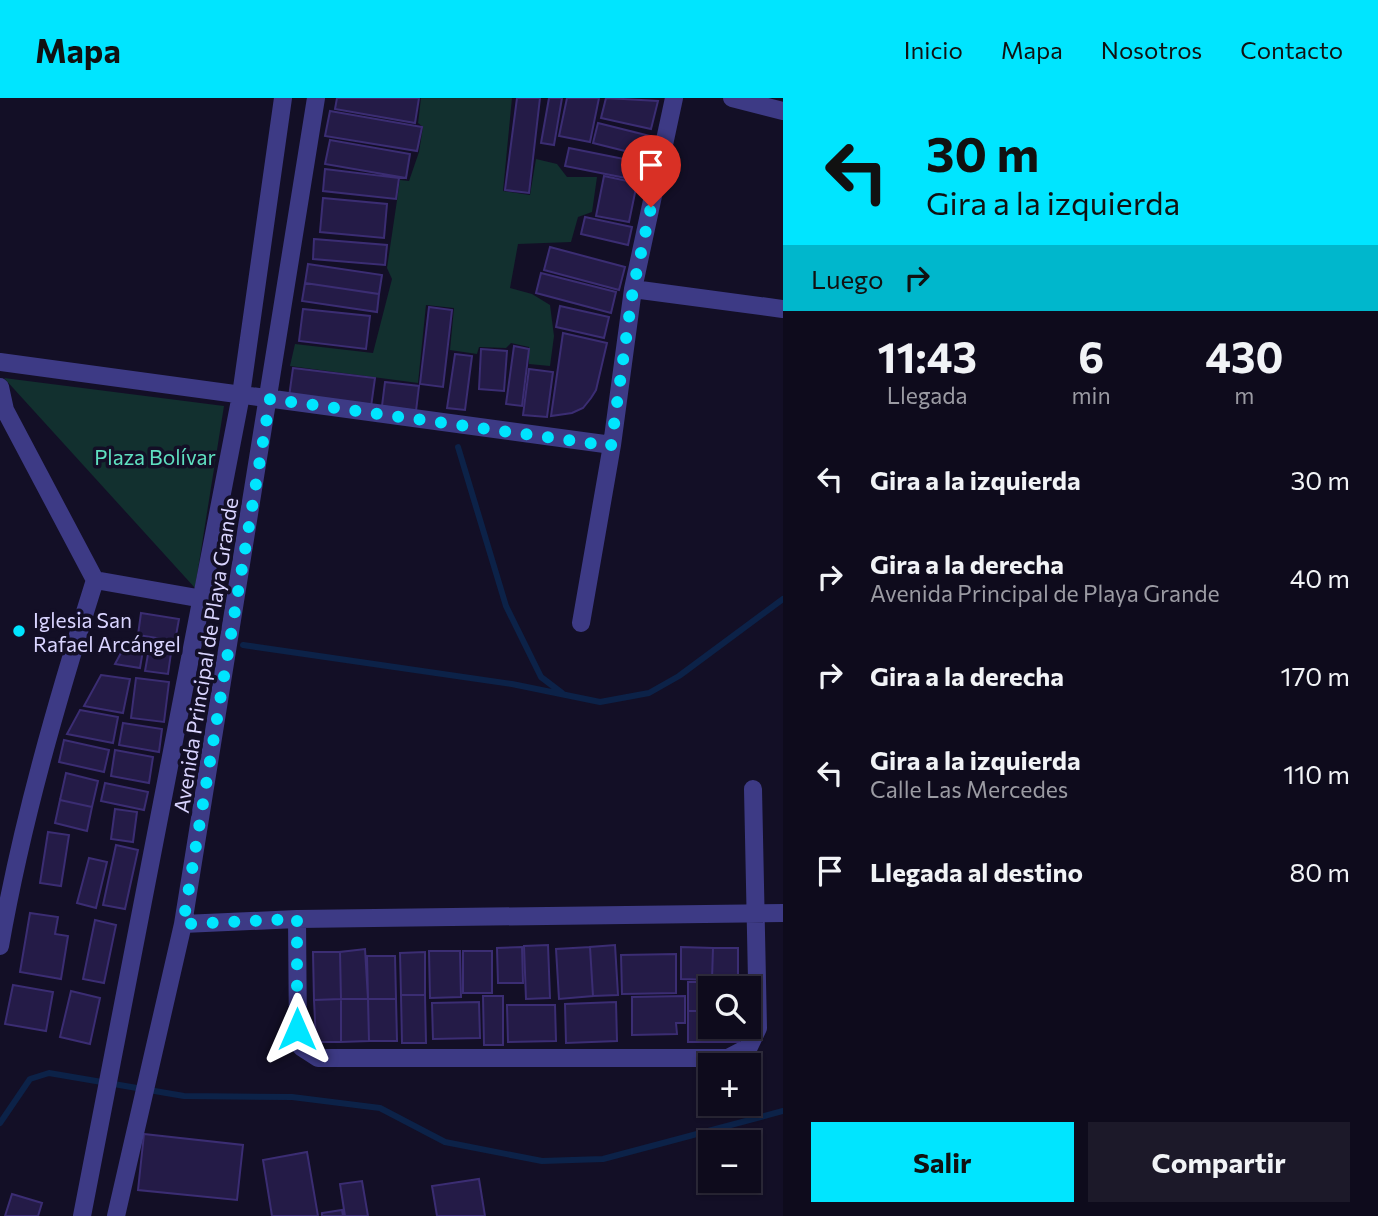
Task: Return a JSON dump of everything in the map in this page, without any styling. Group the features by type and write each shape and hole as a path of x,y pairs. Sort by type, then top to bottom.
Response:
{"street":[{"name":"Avenida Principal de Playa Grande","path":"82,1216 241,395 283,98"},
{"name":"Avenida Principal de Playa Grande","path":"116,1216 183,924 270,399 316,98"},
{"path":"581,622 611,446 633,289 674,98"},
{"path":"732,98 783,111"},
{"path":"633,289 783,309"},
{"path":"0,362 611,446"},
{"path":"0,387 5,410 95,580 49,727 6,886 0,946"},
{"path":"95,580 203,599"},
{"path":"297,919 298,1038 301,1047 318,1058 728,1058 749,1047 758,1028 753,789"},
{"path":"183,924 297,919 783,913"}],"green space":[{"path":"421,98 512,98 503,191 530,195 536,159 557,164 567,177 597,177 592,212 578,217 571,242 518,244 510,288 532,294 550,305 554,336 550,366 529,364 529,347 511,343 506,348 479,347 477,354 450,350 454,308 426,305 418,383 290,366 295,344 373,353 392,279 387,268 400,180 409,181 419,152 423,127 418,123"},
{"name":"Plaza Bolívar","path":"4,378 224,406 195,588"}],"building":[{"path":"337,98 419,98 415,123 335,109"},
{"path":"517,98 540,98 529,193 505,190"},
{"path":"549,98 562,98 554,145 541,143"},
{"path":"567,98 599,98 590,142 559,136"},
{"path":"606,98 658,101 651,129 601,118"},
{"path":"330,111 422,127 417,151 325,136"},
{"path":"598,123 650,136 645,156 593,143"},
{"path":"330,140 410,154 406,178 325,164"},
{"path":"569,148 644,163 641,181 565,166"},
{"path":"325,169 399,178 396,199 323,191"},
{"path":"604,176 637,183 629,222 596,216"},
{"path":"323,198 387,204 384,238 320,232"},
{"path":"585,217 632,227 628,245 581,234"},
{"path":"314,239 387,245 385,265 313,259"},
{"path":"550,247 625,267 619,290 544,270"},
{"path":"308,264 382,275 379,294 305,283"},
{"path":"541,273 616,292 611,313 536,293"},
{"path":"305,283 379,294 377,312 302,301"},
{"path":"560,306 609,317 604,338 556,327"},
{"path":"429,307 452,310 443,387 420,384"},
{"path":"303,309 370,316 366,349 299,341"},
{"path":"563,333 607,343 596,390 591,398 583,408 572,413 551,416"},
{"path":"514,346 529,349 522,406 506,404"},
{"path":"481,349 507,351 504,391 479,389"},
{"path":"455,354 472,356 465,410 447,408"},
{"path":"293,368 375,378 371,407 289,397"},
{"path":"529,369 553,372 547,417 523,415"},
{"path":"385,382 419,386 416,411 382,406"},
{"path":"141,613 179,619 175,641 138,635"},
{"path":"128,640 144,644 140,668 115,664"},
{"path":"150,643 172,646 168,674 145,671"},
{"path":"101,675 130,679 123,713 84,706"},
{"path":"136,678 169,682 164,722 131,718"},
{"path":"80,710 118,717 113,743 67,734"},
{"path":"123,723 162,729 159,752 119,745"},
{"path":"64,740 109,750 104,772 59,762"},
{"path":"115,750 153,757 149,783 111,776"},
{"path":"66,773 98,781 92,807 60,800"},
{"path":"105,783 148,792 144,810 101,801"},
{"path":"60,800 92,807 87,831 55,823"},
{"path":"115,809 137,812 133,842 111,839"},
{"path":"48,832 69,835 61,886 40,883"},
{"path":"116,845 138,850 125,909 103,905"},
{"path":"89,858 107,862 96,908 77,903"},
{"path":"30,913 58,917 55,934 68,936 61,979 20,972"},
{"path":"95,920 116,925 104,983 83,979"},
{"path":"548,945 550,998 526,999 524,946"},
{"path":"615,945 618,995 593,996 590,947"},
{"path":"522,947 523,983 498,983 497,948"},
{"path":"590,947 593,996 559,999 556,949"},
{"path":"681,947 713,948 712,976 698,976 698,980 681,979"},
{"path":"713,948 738,948 738,976 712,976"},
{"path":"365,949 368,999 341,999 340,952"},
{"path":"429,951 460,951 461,997 430,998"},
{"path":"463,951 492,951 492,993 463,993"},
{"path":"313,952 340,952 341,999 314,1000"},
{"path":"425,952 425,995 401,995 400,953"},
{"path":"676,954 676,993 622,994 621,955"},
{"path":"367,956 395,956 396,999 368,999"},
{"path":"688,982 698,982 698,1011 688,1011"},
{"path":"13,985 53,992 46,1031 5,1024"},
{"path":"71,991 100,998 90,1044 60,1037"},
{"path":"401,995 425,995 426,1043 402,1043"},
{"path":"483,996 503,996 503,1045 484,1045"},
{"path":"685,996 685,1023 676,1023 677,1034 632,1035 632,997"},
{"path":"341,999 341,1042 316,1042 314,1000"},
{"path":"341,999 368,999 369,1041 341,1042"},
{"path":"368,999 396,999 397,1041 369,1041"},
{"path":"479,1002 480,1038 433,1039 432,1003"},
{"path":"616,1002 617,1041 566,1043 565,1004"},
{"path":"507,1005 555,1005 556,1041 508,1042"},
{"path":"688,1011 698,1011 698,1039 739,1039 739,1042 688,1042"},
{"path":"144,1134 243,1145 237,1200 138,1190"},
{"path":"307,1152 318,1216 272,1216 263,1160"},
{"path":"479,1179 485,1216 437,1216 432,1186"},
{"path":"362,1181 368,1216 345,1216 340,1184"},
{"path":"12,1194 42,1203 38,1216 5,1216"},
{"path":"342,1210 343,1216 322,1216 322,1213"}],"waterway":[{"path":"458,447 506,606 541,677 562,693"},
{"path":"243,645 512,684 600,702 649,693 679,676 783,599"},
{"path":"0,1123 30,1079 49,1073 184,1096 292,1097 380,1108 445,1142 542,1161 603,1159 783,1111"}],"place":[{"name":"Iglesia San Rafael Arcángel","path":"19,631"}],"route":[{"path":"297,1029 297,919 183,924 270,399 611,446 633,289 651,207"}]}
